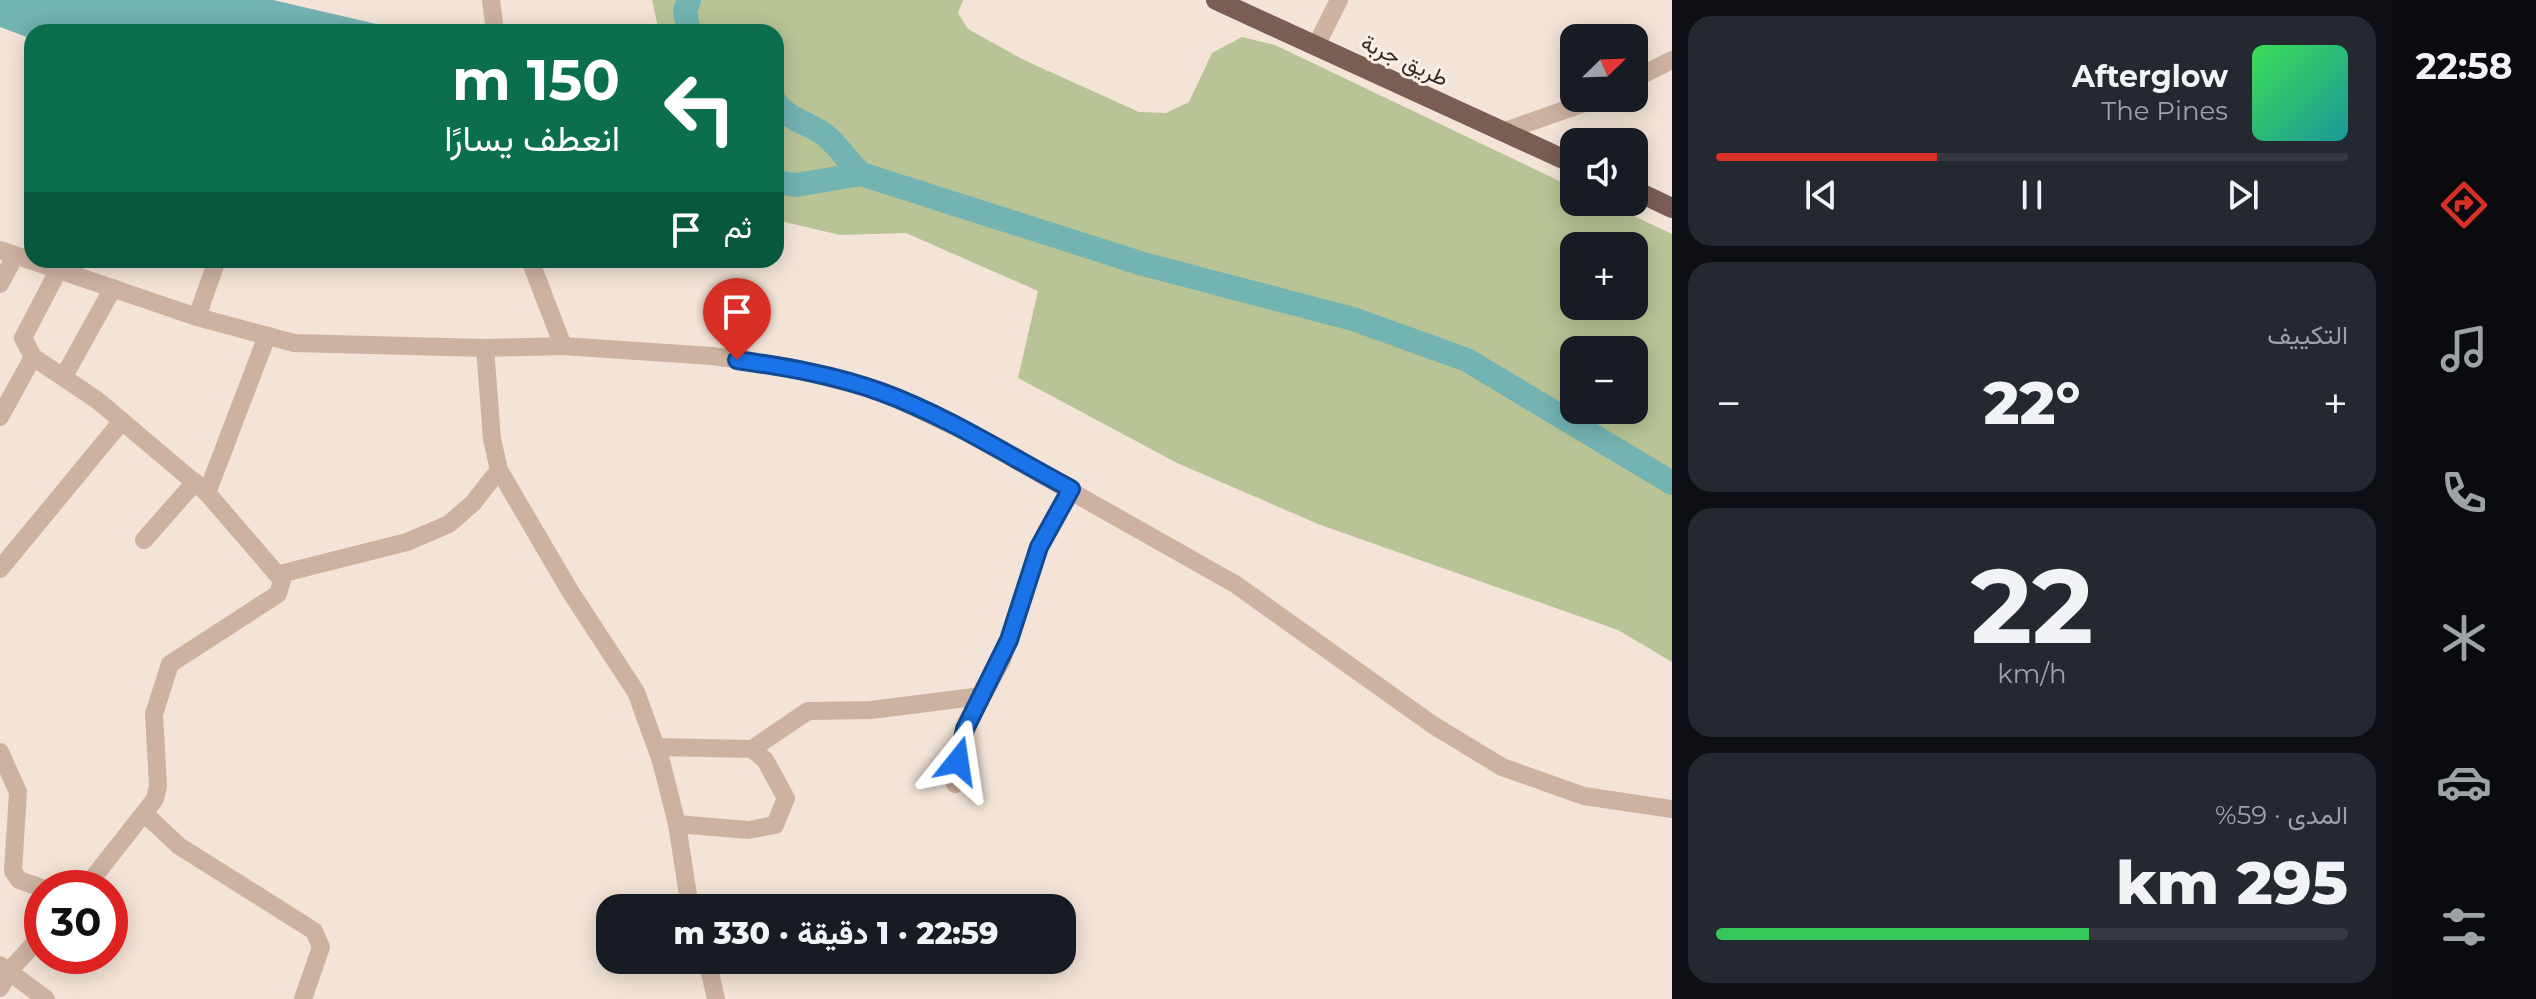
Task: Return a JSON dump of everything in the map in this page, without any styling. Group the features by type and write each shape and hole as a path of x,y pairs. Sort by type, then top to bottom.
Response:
{"main road":[{"name":"طريق جربة","path":"1216,0 1560,158"},
{"path":"1648,197 1672,208"}],"street":[{"path":"491,0 494,24"},
{"path":"1316,46 1339,0"},
{"path":"1648,72 1672,60"},
{"path":"1502,132 1560,112"},
{"path":"0,284 8,253"},
{"path":"56,268 197,317 267,336 328,345 563,346 712,356 789,367 840,379 915,406 1071,489 1235,584 1433,725 1502,767 1584,796 1672,809"},
{"path":"197,317 214,268"},
{"path":"533,268 563,346"},
{"path":"59,269 23,338 33,357 64,376 201,487 280,574 282,586 278,594 175,658 165,674 154,714 158,786 145,814 100,870"},
{"path":"64,376 113,288"},
{"path":"144,540 201,487 267,336"},
{"path":"485,348 492,439 499,470 570,591 636,692 657,747 677,824 688,894"},
{"path":"0,417 33,357"},
{"path":"0,569 122,421"},
{"path":"280,574 407,542 449,524 473,503 499,470"},
{"path":"955,784 965,729 1009,640 1039,547 1071,489"},
{"path":"657,747 752,749 808,711 871,710 982,696"},
{"path":"677,824 748,830 775,825 786,798 765,760 752,749"},
{"path":"0,752 18,792 13,871 24,882"},
{"path":"145,814 179,846 314,931 321,947 303,999"},
{"path":"0,988 5,967 24,951"},
{"path":"5,967 46,999"},
{"path":"710,974 716,999"}],"green space":[{"path":"652,0 963,0 958,13 968,29 1024,60 1139,112 1166,113 1189,102 1212,53 1242,37 1275,45 1560,181 1560,216 1634,216 1672,234 1672,662 1618,630 1318,524 1177,463 1018,378 1038,291 906,233 840,235 784,222 784,24 657,24"}],"water":[{"path":"0,0 273,0 376,24 24,24 24,36 0,27"}],"waterway":[{"path":"687,24 685,11 689,0"},
{"path":"784,110 825,135 861,174"},
{"path":"784,183 796,185 861,174 1143,264 1353,319 1467,360 1672,483"}],"route":[{"path":"737,360 789,367 882,392 964,431 1071,489 1039,547 1002,660 965,729 958,761"}]}
